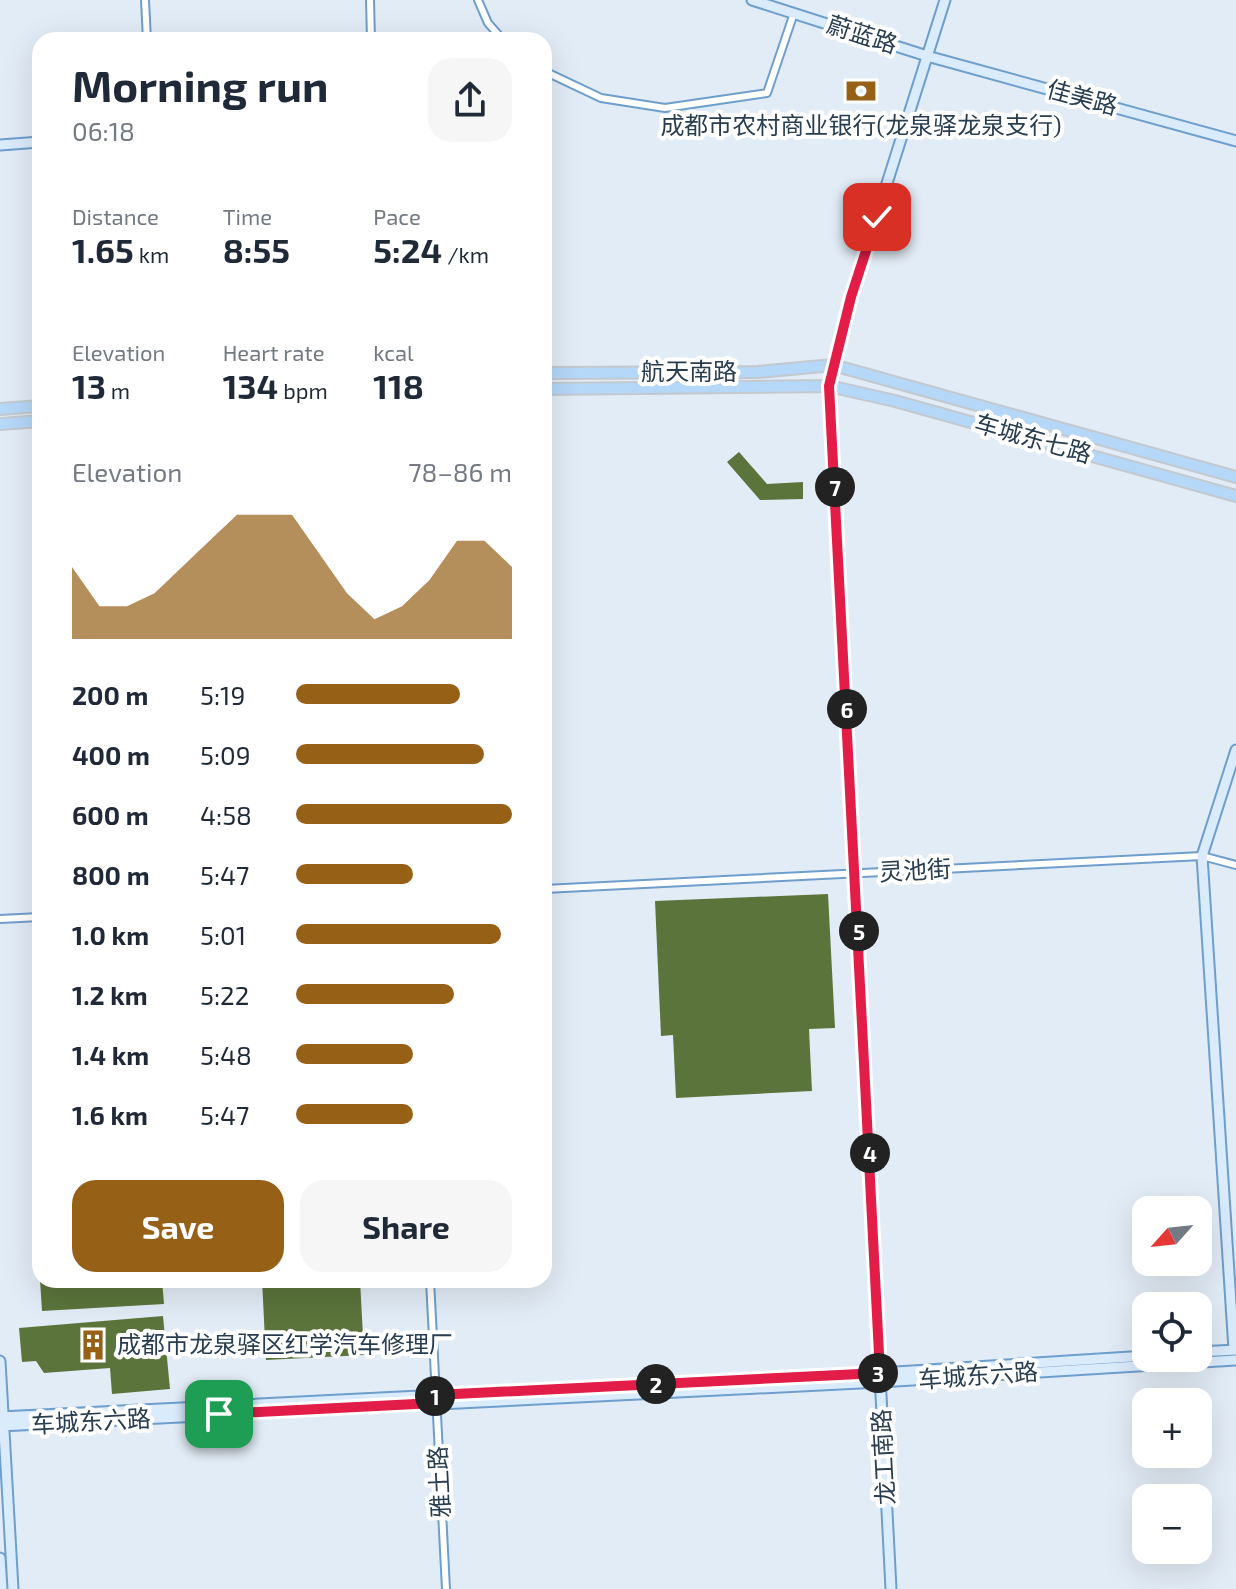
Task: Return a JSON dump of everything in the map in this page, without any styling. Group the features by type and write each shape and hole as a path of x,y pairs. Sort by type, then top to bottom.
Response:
{"main road":[{"name":"航天南路","path":"552,373 758,372 833,365"},
{"name":"车城东七路","path":"833,365 1236,477"},
{"name":"航天南路","path":"552,389 829,386"},
{"name":"车城东七路","path":"829,386 895,401 1236,496"},
{"path":"0,409 32,407"},
{"path":"0,424 32,422"}],"street":[{"path":"145,0 147,32"},
{"path":"370,0 371,32"},
{"path":"478,0 488,23 496,32"},
{"name":"蔚蓝路","path":"752,0 927,56"},
{"name":"龙工南路","path":"891,1589 829,386 851,297 945,0"},
{"path":"552,75 601,98 665,108 767,93 794,13"},
{"name":"佳美路","path":"927,56 1236,141"},
{"path":"0,145 32,143"},
{"path":"1212,1352 1235,1353 1202,856 1236,750"},
{"name":"灵池街","path":"552,889 1202,856 1236,865"},
{"path":"0,919 32,917"},
{"name":"雅土路","path":"430,1288 446,1589"},
{"name":"车城东六路","path":"2,1422 880,1377 1235,1353"},
{"name":"车城东六路","path":"880,1377 1132,1357"},
{"path":"0,1361 13,1589"},
{"path":"0,1558 2,1589"}],"building":[{"path":"739,452 767,484 803,482 803,499 760,500 727,462"},
{"path":"828,894 835,1028 809,1029 812,1091 676,1098 673,1035 661,1036 655,901"},
{"path":"41,1288 163,1288 164,1304 42,1311"},
{"path":"262,1288 360,1288 364,1355 266,1360"},
{"name":"成都市龙泉驿区红学汽车修理厂","path":"163,1316 170,1389 112,1394 110,1368 44,1373 36,1361 22,1362 19,1328"}],"place":[{"name":"成都市农村商业银行(龙泉驿龙泉支行)","path":"861,91"},
{"name":"成都市龙泉驿区红学汽车修理厂","path":"93,1345"}],"route":[{"path":"219,1414 435,1403 435,1395 880,1373 829,386 851,297 877,217"}]}
